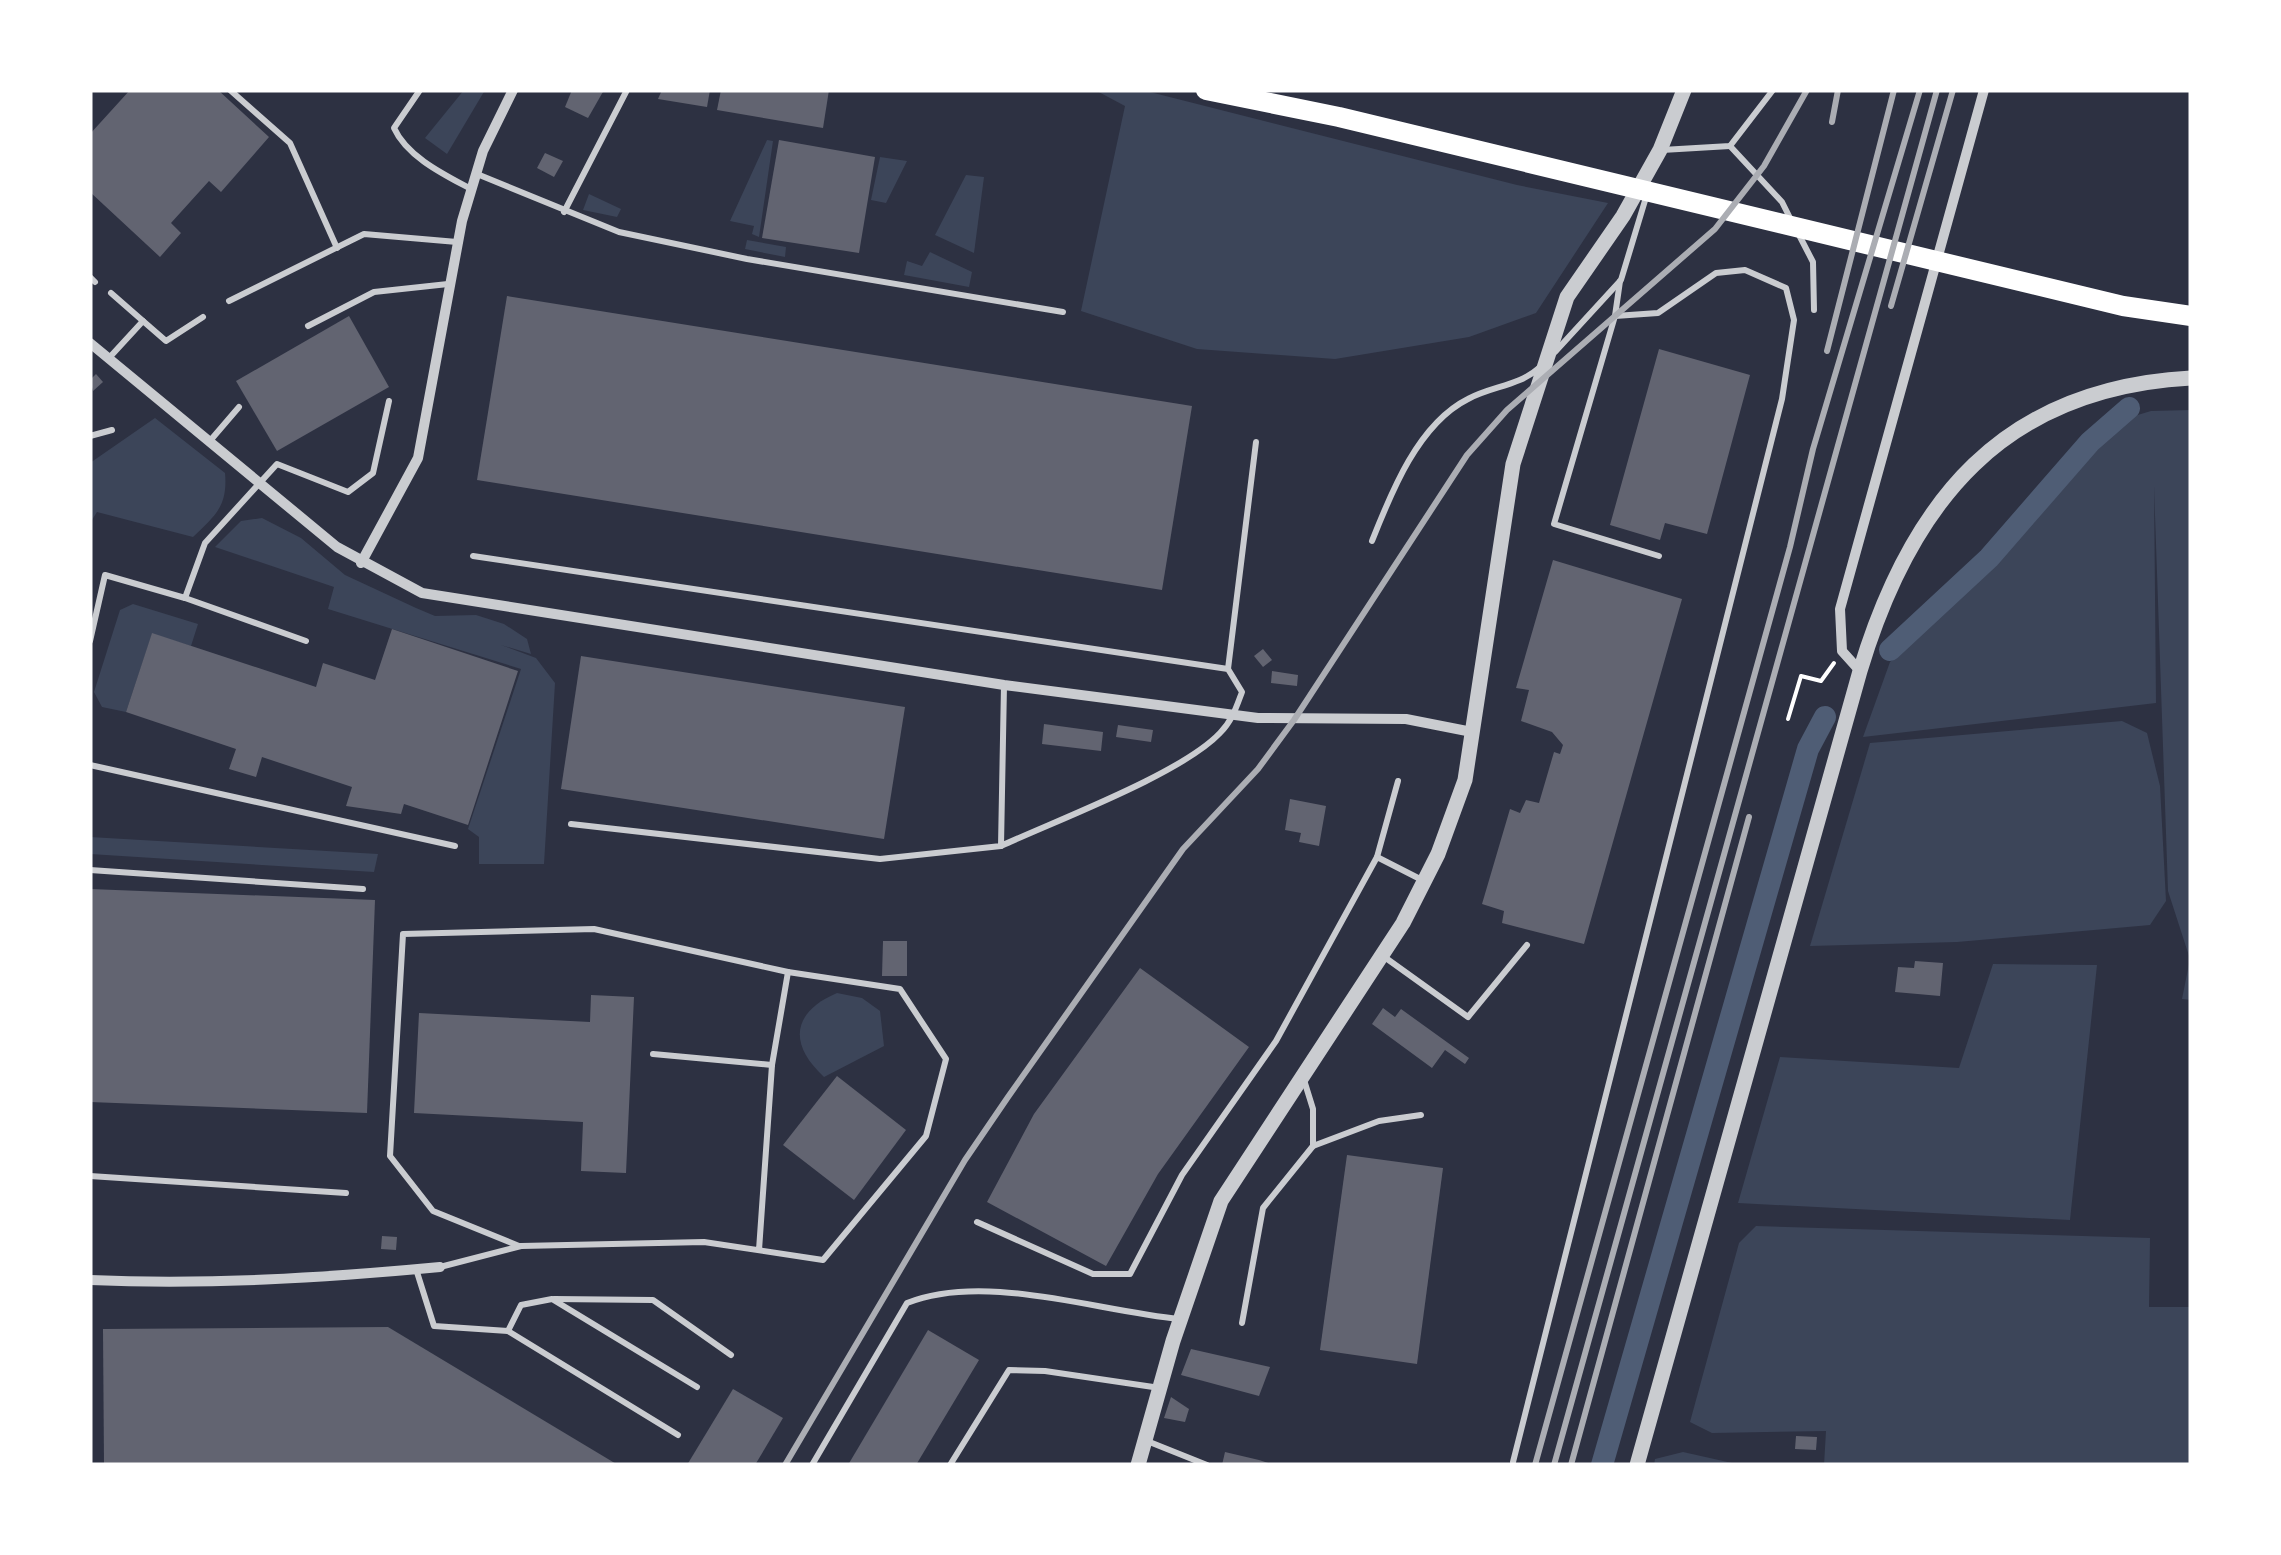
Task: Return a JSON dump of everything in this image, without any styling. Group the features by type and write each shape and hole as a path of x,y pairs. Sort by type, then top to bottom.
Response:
{"main road":[{"path":"1206,90 1339,117 2004,278 2191,316"},
{"path":"1266,90 1339,117"}],"street":[{"path":"361,562 418,458 457,242 476,174 513,90"},
{"path":"1138,1465 1148,1441 1173,1342 1221,1202 1382,955 1425,881 1465,780 1486,613 1513,464 1567,297 1660,150 1684,90"},
{"path":"1860,671 1842,652 1840,609 1984,90"},
{"path":"90,342 257,484 361,562 422,593 1004,685 1234,715 1317,721 1406,719 1472,732"},
{"path":"1638,1465 1860,671 1901,559 1954,484 1992,447 2062,408 2116,386 2191,378"},
{"path":"90,1280 185,1284 440,1267"}],"lane":[{"path":"230,90 290,144 337,248"},
{"path":"420,90 398,118 394,128 398,136 430,166 471,189"},
{"path":"564,212 628,90"},
{"path":"1659,556 1554,524 1616,316 1620,280 1660,150 1730,146 1773,90"},
{"path":"1730,146 1782,202 1813,262 1814,310"},
{"path":"476,174 620,232 747,259 1063,312"},
{"path":"229,301 364,234 457,242"},
{"path":"1513,1462 1782,399 1794,320 1786,288 1745,270 1716,273 1658,312 1616,316"},
{"path":"1372,542 1392,491 1429,433 1460,402 1486,389 1525,380 1620,280"},
{"path":"308,326 374,292 448,284"},
{"path":"111,293 166,341 202,317"},
{"path":"108,358 144,321"},
{"path":"185,598 204,543 277,464 348,492 372,473 389,401"},
{"path":"208,443 239,406"},
{"path":"90,436 112,430"},
{"path":"571,824 880,859 1001,846 1180,762 1219,735 1234,715 1242,692 1228,669 1256,442"},
{"path":"473,556 1228,669"},
{"path":"90,640 105,574 306,641"},
{"path":"1001,846 1004,685"},
{"path":"90,765 455,846"},
{"path":"977,1222 1093,1274 1130,1274 1182,1175 1276,1040 1377,857 1398,780"},
{"path":"1377,857 1425,881"},
{"path":"90,870 364,889"},
{"path":"440,1267 521,1246 704,1242 823,1260 926,1136 946,1059 900,989 788,972 594,929 403,934 390,1156 434,1211 521,1246"},
{"path":"1382,955 1468,1017 1527,945"},
{"path":"759,1250 772,1065 788,972"},
{"path":"653,1054 772,1065"},
{"path":"1302,1074 1313,1109 1313,1146"},
{"path":"1242,1323 1263,1208 1313,1146 1379,1121 1421,1116"},
{"path":"90,1176 346,1193"},
{"path":"416,1269 434,1326 508,1331 678,1435"},
{"path":"812,1465 906,1303 929,1294 979,1290 1181,1319"},
{"path":"508,1331 521,1305 552,1299 653,1300 731,1355"},
{"path":"552,1299 697,1387"},
{"path":"950,1465 1009,1370 1045,1370 1161,1388"},
{"path":"1148,1441 1206,1465"}],"path":[{"path":"1788,719 1800,676 1821,681 1842,652"}],"shaded area":[{"path":"464,90 485,90 447,154 425,138"},
{"path":"1095,90 1142,90 1517,185 1608,203 1536,313 1469,337 1335,359 1197,349 1081,311 1125,106"},
{"path":"767,140 773,141 759,237 752,234 754,226 730,221"},
{"path":"880,157 907,161 886,203 871,200"},
{"path":"966,175 984,177 974,253 935,235"},
{"path":"589,194 621,209 617,217 583,210"},
{"path":"747,240 786,247 785,257 745,249"},
{"path":"930,252 972,272 969,287 904,275 907,261 922,266"},
{"path":"2191,410 2191,1000 2182,999 2190,959 2168,891 2154,486 2156,703 1863,737 1890,662 2091,454 2131,417 2151,411"},
{"path":"155,418 225,473 218,510 193,537 97,512 90,523 90,463"},
{"path":"262,518 301,538 345,575 416,608 435,616 476,615 504,624 527,639 531,654 501,645 536,658 555,683 544,864 479,864 479,837 468,829 521,669 328,609 334,587 215,547 241,521"},
{"path":"133,604 198,624 191,646 152,634 126,712 102,707 94,692 120,610"},
{"path":"2122,721 2147,733 2160,786 2166,901 2150,925 1957,942 1810,946 1870,743"},
{"path":"90,837 378,854 374,872 90,854"},
{"path":"1993,964 2097,965 2070,1220 1738,1203 1780,1057 1959,1068"},
{"path":"837,993 862,998 880,1011 884,1046 824,1077 805,1053 800,1030 811,1009"},
{"path":"1756,1226 2150,1238 2149,1307 2191,1307 2191,1465 1824,1465 1826,1431 1712,1433 1690,1422 1739,1243"},
{"path":"1683,1452 1741,1465 1654,1465 1655,1459"}],"building":[{"path":"130,90 218,90 269,137 221,192 209,181 171,223 181,233 160,257 90,192 90,134"},
{"path":"572,90 604,90 588,118 565,107"},
{"path":"662,90 710,90 707,107 658,99"},
{"path":"721,90 829,90 823,128 717,110"},
{"path":"779,140 875,157 859,253 762,238"},
{"path":"545,153 563,161 554,177 537,168"},
{"path":"507,296 1192,406 1162,590 477,480"},
{"path":"349,316 389,387 277,451 236,381"},
{"path":"1659,349 1750,375 1707,534 1665,523 1660,540 1610,525"},
{"path":"96,374 103,382 93,391 90,380"},
{"path":"1553,560 1682,599 1584,944 1502,923 1504,911 1482,904 1510,809 1520,813 1526,800 1539,803 1554,752 1560,754 1563,745 1552,732 1521,721 1529,690 1516,688"},
{"path":"392,629 518,671 468,825 404,804 401,814 346,806 352,787 262,757 256,777 229,769 236,749 126,712 152,633 316,687 323,663 375,680"},
{"path":"1263,649 1272,660 1263,667 1254,656"},
{"path":"581,656 905,707 884,839 561,789"},
{"path":"1272,671 1298,675 1297,686 1271,683"},
{"path":"1044,724 1103,732 1101,751 1042,744"},
{"path":"1118,725 1153,730 1151,742 1116,737"},
{"path":"1290,799 1326,806 1319,846 1299,842 1301,833 1285,830"},
{"path":"90,889 375,900 367,1113 90,1102"},
{"path":"883,941 907,941 907,976 882,976"},
{"path":"1915,961 1943,963 1940,996 1895,992 1898,967 1914,968"},
{"path":"1140,968 1249,1047 1158,1174 1106,1266 987,1202 1034,1114"},
{"path":"591,995 634,997 626,1173 581,1171 583,1122 414,1113 419,1013 590,1022"},
{"path":"1383,1008 1395,1017 1401,1009 1469,1058 1465,1064 1445,1050 1432,1068 1372,1024"},
{"path":"837,1076 906,1130 854,1200 783,1145"},
{"path":"1347,1155 1443,1168 1417,1364 1320,1350"},
{"path":"382,1236 397,1237 396,1250 381,1249"},
{"path":"388,1327 618,1465 104,1465 103,1329"},
{"path":"928,1330 979,1360 916,1465 848,1465"},
{"path":"1191,1349 1270,1367 1259,1396 1181,1375"},
{"path":"733,1389 783,1418 755,1465 687,1465"},
{"path":"1171,1397 1189,1409 1185,1422 1164,1418"},
{"path":"1796,1436 1817,1437 1816,1450 1795,1449"},
{"path":"1225,1452 1259,1460 1274,1465 1222,1465"}],"waterway":[{"path":"1890,650 1989,558 2090,442 2129,408"},
{"path":"1602,1465 1808,749 1825,717"}],"railway":[{"path":"785,1465 965,1160 1183,849 1258,769 1294,720 1467,455 1507,410 1715,229 1764,166 1807,90"},
{"path":"1832,122 1838,90"},
{"path":"1827,351 1894,90"},
{"path":"1535,1465 1790,547 1813,449 1920,90"},
{"path":"1554,1465 1937,90"},
{"path":"1891,306 1953,90"},
{"path":"1571,1465 1749,817"}]}
